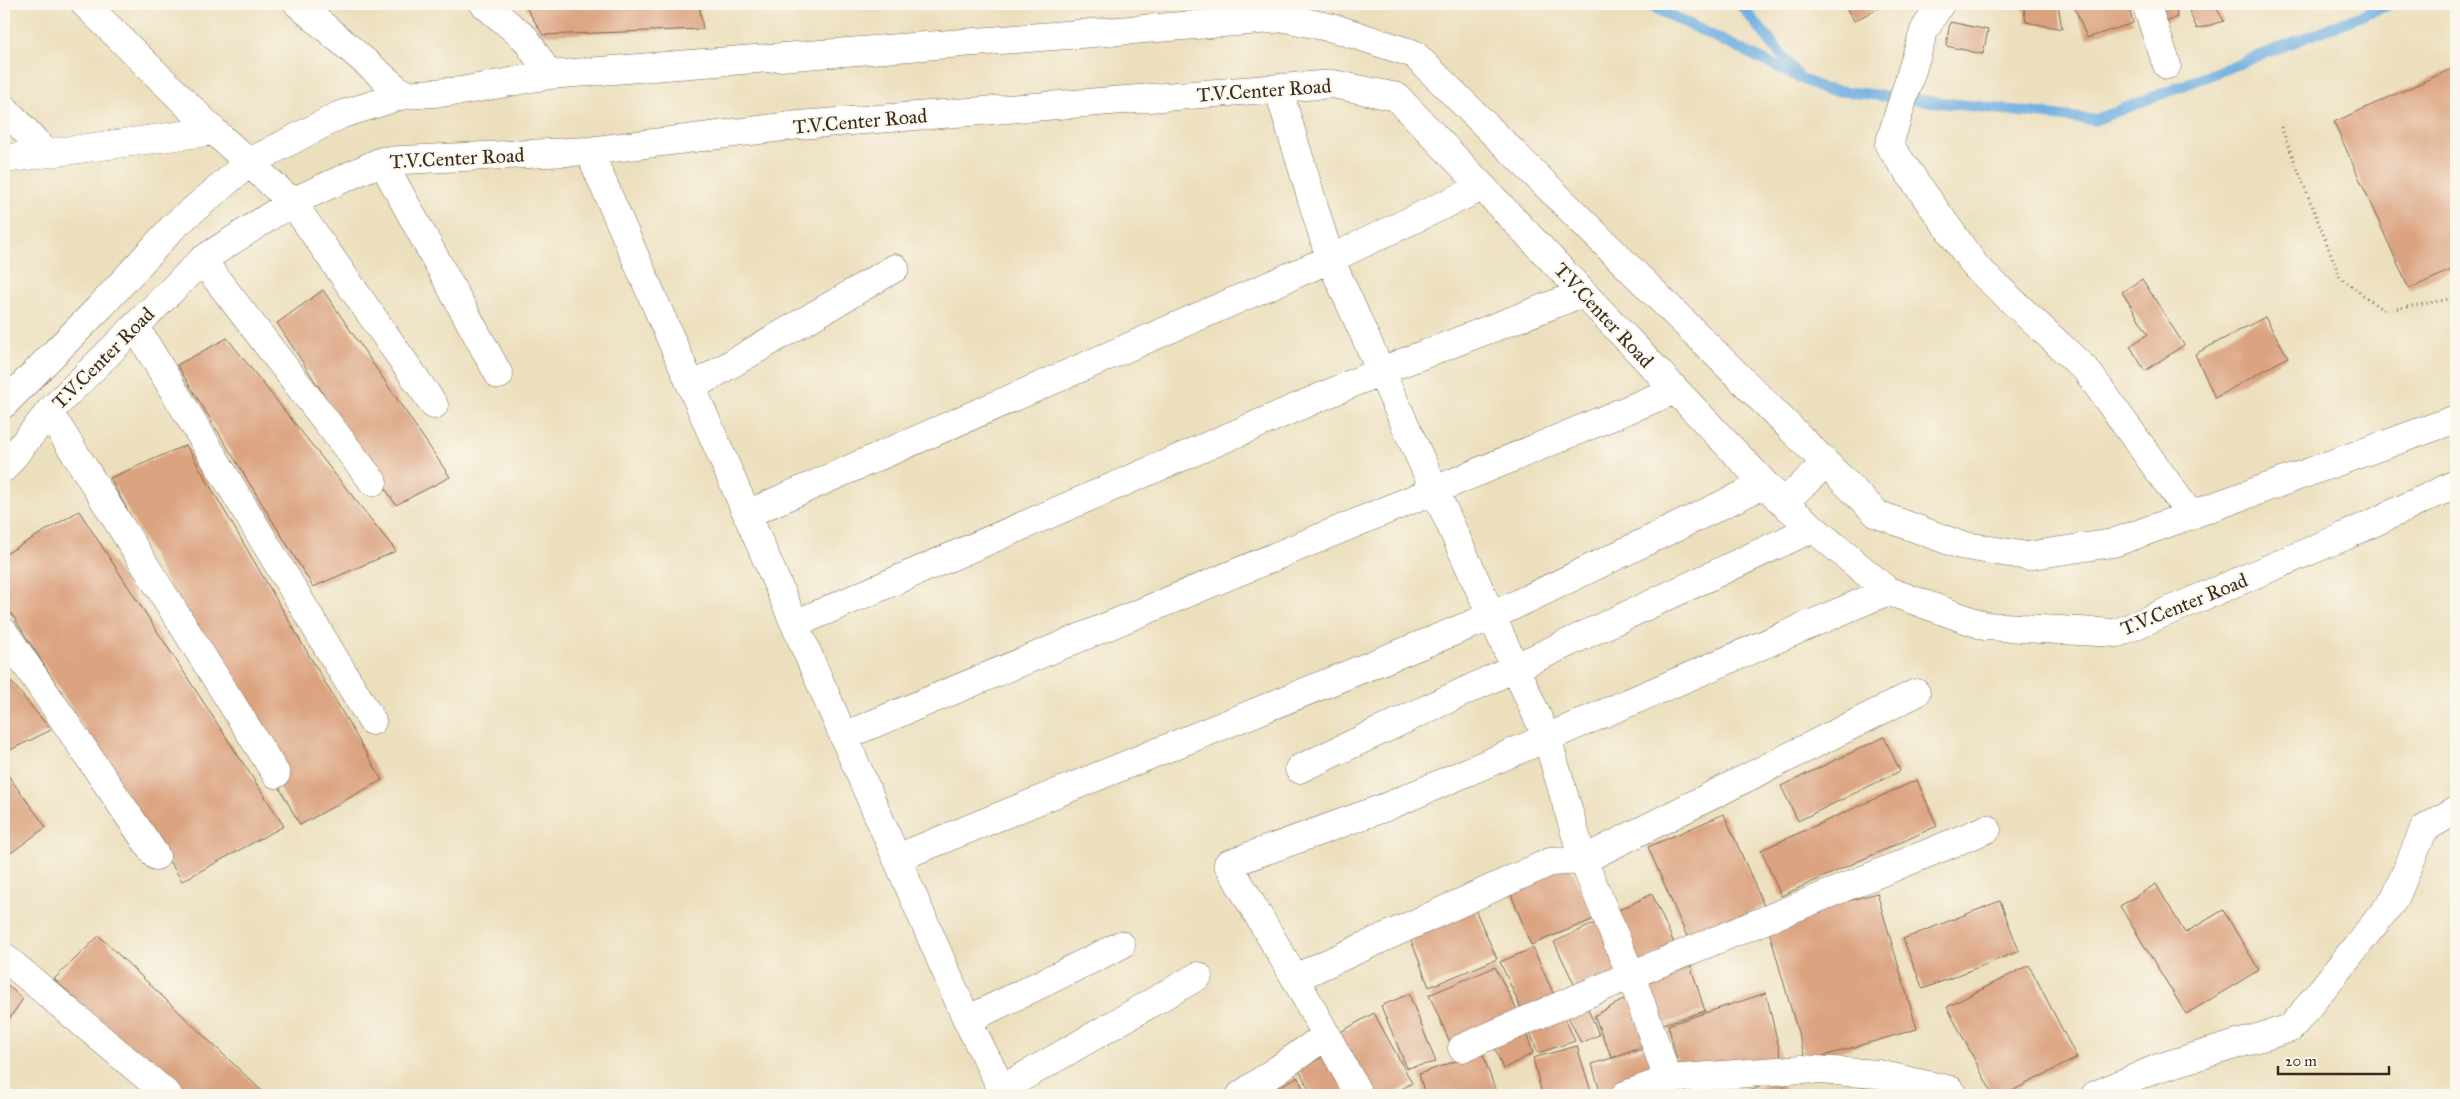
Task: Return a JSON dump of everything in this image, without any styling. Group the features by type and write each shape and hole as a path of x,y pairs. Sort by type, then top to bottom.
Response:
{"street":[{"path":"85,4 214,131 292,202 434,405"},
{"path":"298,4 404,96"},
{"path":"484,4 526,39 549,75"},
{"path":"1940,4 1924,31 1889,145 1976,267 2087,371 2191,516"},
{"path":"2146,4 2167,65"},
{"name":"T.V.Center Road","path":"4,404 101,306 174,226 250,162 340,115 404,96 461,91 549,75 1280,11 1414,54 1877,514 1960,545 2027,556 2112,543 2456,419"},
{"name":"T.V.Center Road","path":"4,468 49,412 202,260 292,202 382,161 589,151 799,125 1333,84 1397,97 1783,503 1888,591 1985,626 2117,633 2345,536 2456,484"},
{"path":"1278,88 1330,259 1547,738 1583,860 1631,975 1668,1079"},
{"path":"4,108 46,153"},
{"path":"4,159 214,131"},
{"path":"589,151 967,1020 1004,1092 1198,976"},
{"path":"382,161 499,375"},
{"path":"747,514 1330,259 1482,187"},
{"path":"202,260 373,482"},
{"path":"692,387 895,268"},
{"path":"795,624 1381,371 1583,293"},
{"path":"135,326 372,721"},
{"path":"844,736 1675,390"},
{"path":"49,412 276,774"},
{"path":"1783,503 1826,463"},
{"path":"897,858 1492,616 1765,484"},
{"path":"1299,769 1813,528"},
{"path":"1359,1095 1295,978 1228,864 1386,808 1888,591"},
{"path":"4,632 156,856"},
{"path":"1295,978 1550,862 1583,860 1916,693"},
{"path":"2095,1095 2158,1068 2291,1028 2395,898 2424,829 2456,810"},
{"path":"1462,1048 1631,975 1987,829"},
{"path":"967,1020 1121,944"},
{"path":"4,957 168,1095"},
{"path":"1241,1095 1327,1035"},
{"path":"1625,1095 1668,1079 1718,1086 1802,1069 1878,1074 1950,1090 1954,1095"}],"path":[{"path":"2281,127 2340,277 2384,311 2456,298"}],"building":[{"path":"524,4 699,4 703,29 543,35"},
{"path":"1844,4 1886,4 1854,21"},
{"path":"2023,4 2058,4 2062,29 2026,22"},
{"path":"2073,4 2128,4 2133,23 2087,38"},
{"path":"2157,4 2176,4 2177,17 2164,23"},
{"path":"2186,4 2214,4 2224,21 2197,29"},
{"path":"1950,22 1988,30 1983,54 1946,46"},
{"path":"2456,67 2456,268 2409,289 2334,122"},
{"path":"2142,279 2184,345 2145,371 2130,346 2148,334 2122,292"},
{"path":"323,290 450,477 396,505 277,323"},
{"path":"2265,317 2288,357 2215,398 2195,354"},
{"path":"227,338 396,551 313,587 177,365"},
{"path":"186,445 382,780 300,825 110,478"},
{"path":"79,511 284,826 182,881 4,602 4,555"},
{"path":"4,673 51,730 4,753"},
{"path":"1884,737 1900,771 1798,821 1781,786"},
{"path":"4,770 46,827 4,858"},
{"path":"1917,780 1937,826 1781,896 1761,850"},
{"path":"1724,814 1764,906 1688,939 1648,847"},
{"path":"1570,866 1594,919 1531,945 1509,889"},
{"path":"2156,884 2185,933 2223,910 2259,970 2186,1014 2120,906"},
{"path":"1877,893 1917,1029 1806,1061 1767,924"},
{"path":"1652,894 1674,943 1638,964 1613,913"},
{"path":"2000,901 2019,951 1923,989 1903,939"},
{"path":"1473,905 1497,959 1429,987 1408,932"},
{"path":"1598,922 1623,973 1578,992 1554,942"},
{"path":"99,936 266,1095 184,1095 54,979"},
{"path":"1533,948 1557,1002 1524,1015 1500,962"},
{"path":"1690,964 1705,1011 1654,1027 1640,987"},
{"path":"2029,965 2077,1058 2004,1095 1993,1095 1947,1007"},
{"path":"1495,967 1520,1016 1453,1049 1429,995"},
{"path":"4,982 23,999 4,1026"},
{"path":"1766,993 1782,1061 1681,1075 1668,1025"},
{"path":"1409,994 1436,1062 1407,1068 1381,1006"},
{"path":"1630,996 1648,1043 1612,1058 1594,1016"},
{"path":"1585,1002 1599,1035 1581,1043 1566,1012"},
{"path":"1561,1009 1575,1041 1538,1053 1528,1027"},
{"path":"1374,1013 1412,1083 1392,1095 1367,1095 1337,1034"},
{"path":"1524,1027 1533,1053 1503,1069 1493,1043"},
{"path":"1577,1046 1592,1095 1542,1095 1533,1058"},
{"path":"1645,1048 1658,1079 1601,1095 1592,1064"},
{"path":"1482,1052 1497,1095 1425,1095 1419,1074"},
{"path":"1326,1055 1348,1095 1312,1095 1299,1070"},
{"path":"1297,1077 1307,1095 1270,1095 1269,1093"},
{"path":"1779,1080 1788,1095 1738,1095"},
{"path":"1701,1087 1705,1095 1686,1095"}],"waterway":[{"path":"1647,4 1823,89 2095,120 2391,4"},
{"path":"1740,4 1797,74"}]}
